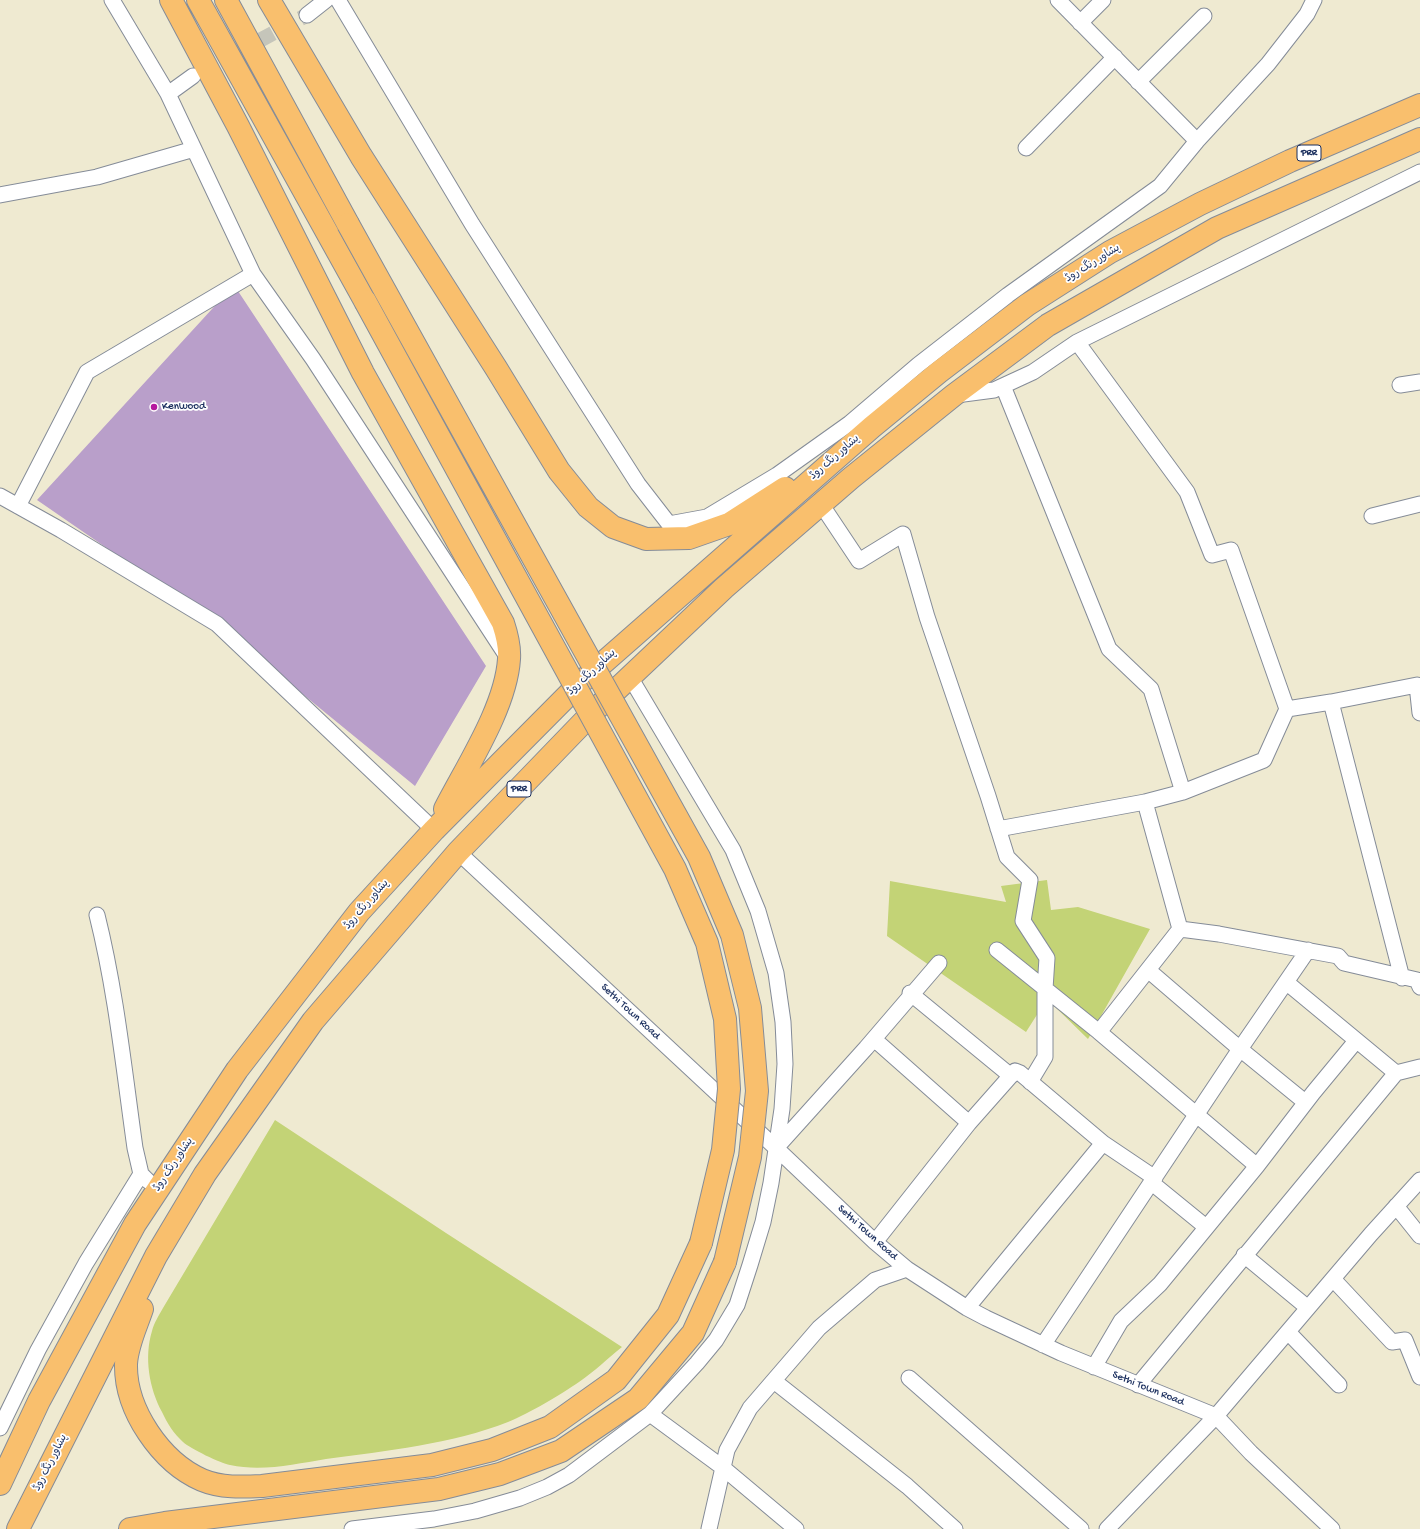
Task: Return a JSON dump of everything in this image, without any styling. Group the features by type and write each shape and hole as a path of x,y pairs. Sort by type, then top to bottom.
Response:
{"highway":[{"path":"171,0 238,126 363,373 503,623 508,638 509,659 499,704 434,830"},
{"path":"156,1256 142,1308 128,1349 126,1365 130,1393 136,1412 146,1430 161,1450 182,1468 202,1480 220,1485 245,1487 432,1465 492,1450 550,1427 616,1380 668,1315 701,1243 724,1150 729,1089 725,1019 707,943 675,869 365,301 198,0"},
{"path":"130,1529 173,1522 439,1490 500,1474 561,1451 638,1399 693,1333 725,1262 750,1158 757,1091 750,1008 732,935 699,857 348,224 226,0"},
{"path":"270,0 361,156 496,368 559,471 588,507 613,527 646,539 689,538 729,524 780,491 834,460"},
{"name":"پشاور رنگ روڈ","path":"0,1484 39,1401 135,1224 237,1070 360,912 434,830 579,684 872,427 939,372 1027,305 1110,252 1200,204 1290,161 1420,105"},
{"name":"پشاور رنگ روڈ","path":"18,1529 156,1256 205,1174 313,1021 458,852 596,709 724,588 851,478 954,395 1048,326 1218,228 1420,139"}],"street":[{"path":"112,0 168,94 253,274 313,360 509,659"},
{"path":"308,15 326,0"},
{"path":"338,0 476,231 638,484 669,524 707,517 777,475 850,423 918,365 1008,295 1160,186 1197,141 1268,64 1307,14 1314,0"},
{"path":"1058,0 1197,141"},
{"path":"1080,22 1103,0"},
{"path":"1138,82 1204,16"},
{"path":"1026,148 1115,57"},
{"path":"168,94 193,76"},
{"path":"0,195 97,177 194,149"},
{"path":"954,395 994,390 1033,372 1077,342 1420,172"},
{"path":"18,506 87,372 253,274"},
{"path":"998,829 1145,802 1183,792 1264,760 1287,709 1231,550 1212,554 1187,492 1077,342"},
{"path":"1400,385 1420,382"},
{"path":"1003,386 1109,649 1151,689 1183,792"},
{"path":"850,423 872,427"},
{"path":"0,496 61,530 217,624 434,830"},
{"path":"821,504 859,561 903,534 927,617 1008,858 1030,880 1023,921 1047,958 1045,989 1045,1057 1030,1082"},
{"path":"1372,516 1420,504"},
{"path":"352,1529 434,1519 475,1511 547,1487 569,1475 650,1414 716,1340 737,1305 763,1222 771,1183 782,1109 785,1064 783,1022 776,973 758,911 733,850 630,677"},
{"path":"1287,709 1417,685 1420,713"},
{"path":"1331,702 1415,981"},
{"path":"1145,802 1180,929"},
{"name":"Sethi Town Road","path":"458,852 776,1148 874,1242 907,1269 967,1308 1043,1345 1216,1416 1251,1452 1332,1529"},
{"path":"97,915 104,942 112,986 141,1174 156,1191"},
{"path":"1180,929 1219,934 1338,956 1344,963 1415,981"},
{"path":"1099,1032 1180,929"},
{"path":"997,950 1099,1032 1257,1166"},
{"path":"1043,1345 1154,1181 1240,1049 1308,950"},
{"path":"776,1148 874,1040 911,994 939,963"},
{"path":"1148,970 1240,1049 1305,1102"},
{"path":"1286,982 1396,1073"},
{"path":"911,994 1011,1076"},
{"path":"874,1040 969,1123"},
{"path":"1094,1367 1121,1321 1160,1284 1257,1166 1305,1102 1356,1041"},
{"path":"1138,1385 1396,1073 1420,1067"},
{"path":"874,1242 969,1123 1015,1072 1020,1073 1103,1143 1154,1181 1206,1227"},
{"path":"967,1308 1103,1143"},
{"path":"0,1428 38,1350 86,1263 141,1174"},
{"path":"1107,1529 1216,1416 1420,1180"},
{"path":"1396,1206 1420,1236"},
{"path":"1244,1255 1308,1308"},
{"path":"709,1529 727,1450 750,1408 819,1328 875,1280 907,1269"},
{"path":"1333,1279 1392,1342 1405,1340 1420,1377"},
{"path":"1288,1332 1339,1384"},
{"path":"909,1378 1081,1529"},
{"path":"774,1381 907,1486 956,1529"},
{"path":"650,1414 722,1467 796,1529"}],"green space":[{"path":"1047,880 1051,910 1078,907 1150,929 1088,1039 1047,999 1026,1032 887,936 890,881 1006,902 1001,886"},
{"path":"275,1120 622,1347 579,1382 526,1414 487,1430 442,1441 395,1450 290,1465 254,1468 225,1464 187,1445 168,1424 154,1393 148,1362 148,1351 152,1331 163,1308"}],"building":[{"path":"234,285 486,666 415,786 217,624 37,500"}],"tunnel":[{"path":"199,73 307,15"}],"place":[{"name":"Kenwood","path":"154,407"}]}
